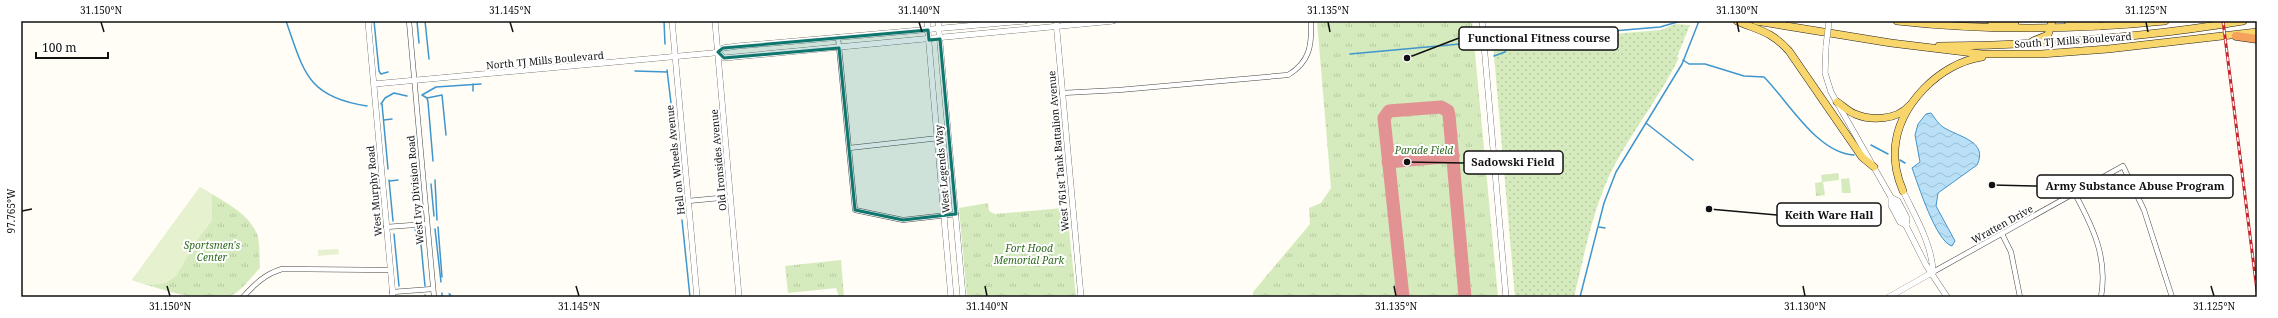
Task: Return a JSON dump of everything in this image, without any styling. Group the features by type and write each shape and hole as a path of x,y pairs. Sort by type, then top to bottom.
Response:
{"highway":[{"path":"2236,36 2257,39"}],"main road":[{"path":"1737,21 1768,32 1778,39 1789,51 1862,157 1874,167"},
{"name":"South TJ Mills Boulevard","path":"1756,21 1913,46 1999,54 2041,54 2100,50 2236,36 2257,32"},
{"name":"South TJ Mills Boulevard","path":"1897,21 1994,28 2049,26 2103,28 2165,21"},
{"path":"1991,21 2049,26 2048,35 2041,39 2014,46"},
{"path":"2068,21 2090,23 2103,28"},
{"name":"South TJ Mills Boulevard","path":"1913,46 2014,46 2074,42 2243,21"},
{"path":"1837,102 1854,114 1866,118 1879,118 1901,112 1945,70 1975,58 1999,54"},
{"path":"1903,191 1895,167 1895,148 1897,133 1915,99"}],"street":[{"name":"West Murphy Road","path":"368,21 393,295"},
{"name":"West Ivy Division Road","path":"409,21 434,297"},
{"name":"Hell on Wheels Avenue","path":"672,21 697,297"},
{"name":"Old Ironsides Avenue","path":"715,21 739,297"},
{"name":"West Legends Way","path":"928,21 951,297"},
{"name":"West Legends Way","path":"938,21 956,214 962,297"},
{"path":"928,30 1025,21"},
{"path":"929,40 1056,24 1113,21"},
{"path":"1062,93 1288,75 1299,67 1308,55 1312,40 1310,21"},
{"path":"1487,21 1482,24 1506,297"},
{"path":"1829,21 1825,73 1837,102 1906,224 1926,265 1933,272 1947,297"},
{"name":"West 761st Tank Battalion Avenue","path":"1056,24 1081,297"},
{"name":"North TJ Mills Boulevard","path":"374,84 675,57 718,52 723,48 928,30"},
{"path":"838,37 855,210 903,220 956,214"},
{"name":"North TJ Mills Boulevard","path":"718,52 724,58 929,40"},
{"path":"849,148 948,137"},
{"name":"Wratten Drive","path":"1889,297 2123,166 2144,210 2172,297"},
{"path":"1903,191 1919,223 1932,260 1933,272"},
{"path":"2074,194 2092,225 2099,245 2102,267 2101,297"},
{"path":"688,201 730,198"},
{"path":"386,227 427,224"},
{"path":"2002,234 2010,252 2020,297"},
{"path":"242,297 261,278 282,269 390,270"},
{"path":"393,295 433,289"}],"highlighted area":[{"path":"928,30 929,40 940,39 956,214 903,220 855,210 839,48 724,58 718,52 723,48"}],"green space":[{"name":"Parade Field","path":"1317,21 1472,21 1498,297 1253,297 1253,292 1310,224 1309,208 1321,203 1331,188"},
{"path":"1675,24 1690,25 1677,57 1679,58 1664,86 1622,152 1607,181 1600,197 1590,230 1574,297 1515,297 1493,44 1661,30"},
{"path":"1838,173 1839,180 1823,182 1825,195 1816,196 1815,183 1822,182 1821,175"},
{"path":"1849,178 1851,193 1842,193 1841,179"},
{"name":"Sportsmen's Center","path":"200,187 234,208 249,221 258,237 260,268 238,291 224,297 211,298 183,295 132,280"},
{"path":"200,187 212,194 212,221 200,236 176,276 166,283 150,285 132,280"},
{"name":"Fort Hood Memorial Park","path":"988,203 989,211 995,214 1063,208 1067,210 1076,297 967,297 959,208"},
{"path":"338,249 339,254 318,256 318,250"},
{"path":"841,260 844,297 839,297 836,288 788,293 785,266"}],"water":[{"path":"1931,113 1941,126 1964,137 1979,150 1980,157 1977,165 1938,193 1936,206 1955,241 1952,246 1946,242 1934,224 1912,168 1920,162 1915,135 1918,124 1926,114"}],"waterway":[{"path":"286,21 304,68 320,89 347,102 367,106"},
{"path":"374,21 379,71 381,74 388,72"},
{"path":"417,21 419,43"},
{"path":"425,21 429,59"},
{"path":"664,21 665,44"},
{"path":"1496,41 1660,27 1681,21"},
{"path":"1580,297 1604,203 1616,172 1682,64 1699,21"},
{"path":"1494,56 1505,52 1511,40"},
{"path":"1350,54 1471,43"},
{"path":"1683,60 1689,64 1705,64 1744,76 1764,77 1793,112 1816,136 1840,152 1854,155"},
{"path":"667,70 671,103"},
{"path":"635,71 667,72"},
{"path":"473,84 473,91"},
{"path":"433,161 428,102 427,98 422,95 436,87 481,84"},
{"path":"381,104 385,98 394,93 407,96"},
{"path":"427,98 442,95 446,135"},
{"path":"382,104 388,169"},
{"path":"384,120 392,119"},
{"path":"1646,123 1693,160"},
{"path":"1871,145 1888,154"},
{"path":"1900,160 1905,163"},
{"path":"389,180 393,221"},
{"path":"390,181 398,180"},
{"path":"435,180 437,220"},
{"path":"431,184 434,216"},
{"path":"682,220 690,297"},
{"path":"438,227 442,277"},
{"path":"1599,227 1605,228"},
{"path":"435,229 441,282"},
{"path":"415,230 420,234 425,286"},
{"path":"394,234 399,286"},
{"path":"449,294 451,297"}],"taxiway":[{"path":"1403,297 1384,118 1389,111 1441,107 1448,111 1449,115 1465,297"},
{"path":"1388,162 1453,156"}],"railway":[{"path":"2223,21 2257,291"}],"place":[{"name":"Functional Fitness course","path":"1407,58"},
{"name":"Sadowski Field","path":"1407,162"},
{"name":"Army Substance Abuse Program","path":"1992,185"},
{"name":"Keith Ware Hall","path":"1709,209"}]}
